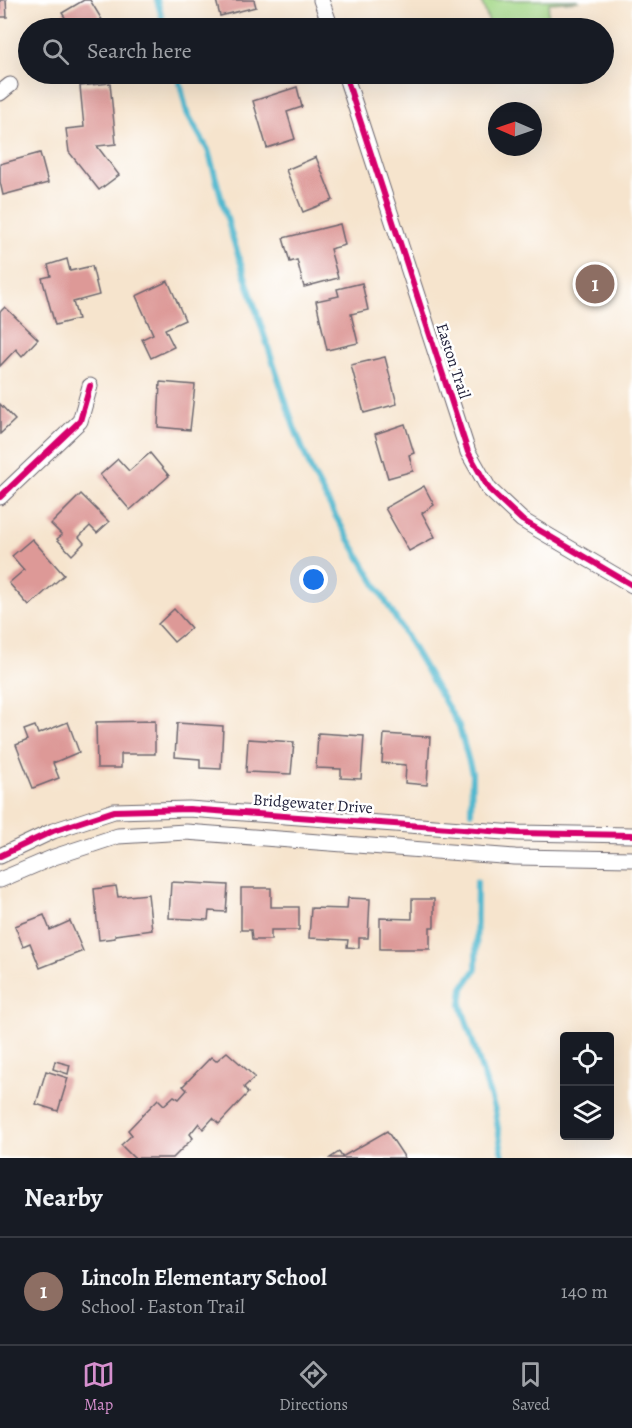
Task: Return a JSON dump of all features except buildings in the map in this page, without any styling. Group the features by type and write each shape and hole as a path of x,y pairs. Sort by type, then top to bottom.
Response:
{"street":[{"path":"321,0 327,18"},
{"name":"Easton Trail","path":"348,84 468,452 478,471 489,489 522,520 632,585"},
{"path":"0,497 80,421 90,386"},
{"name":"Bridgewater Drive","path":"0,856 52,831 114,811 189,809 518,833 632,835"},
{"path":"0,880 54,857 118,836 186,832 514,857 632,859"}],"green space":[{"path":"481,0 578,1 549,3 550,18 487,18"}],"waterway":[{"path":"157,0 162,18"},
{"path":"180,84 187,113 208,150 232,236 294,427 312,472 336,517 459,726 472,773 471,812"},
{"path":"477,881 476,969 463,988 461,1005 495,1111 503,1158"}],"cycle path":[{"path":"348,84 468,452 489,489 522,520 632,585"},
{"path":"0,497 80,421 90,386"},
{"path":"0,856 53,831 114,811 189,809 518,833 632,835"}],"place":[{"name":"Lincoln Elementary School","path":"595,284"}]}
